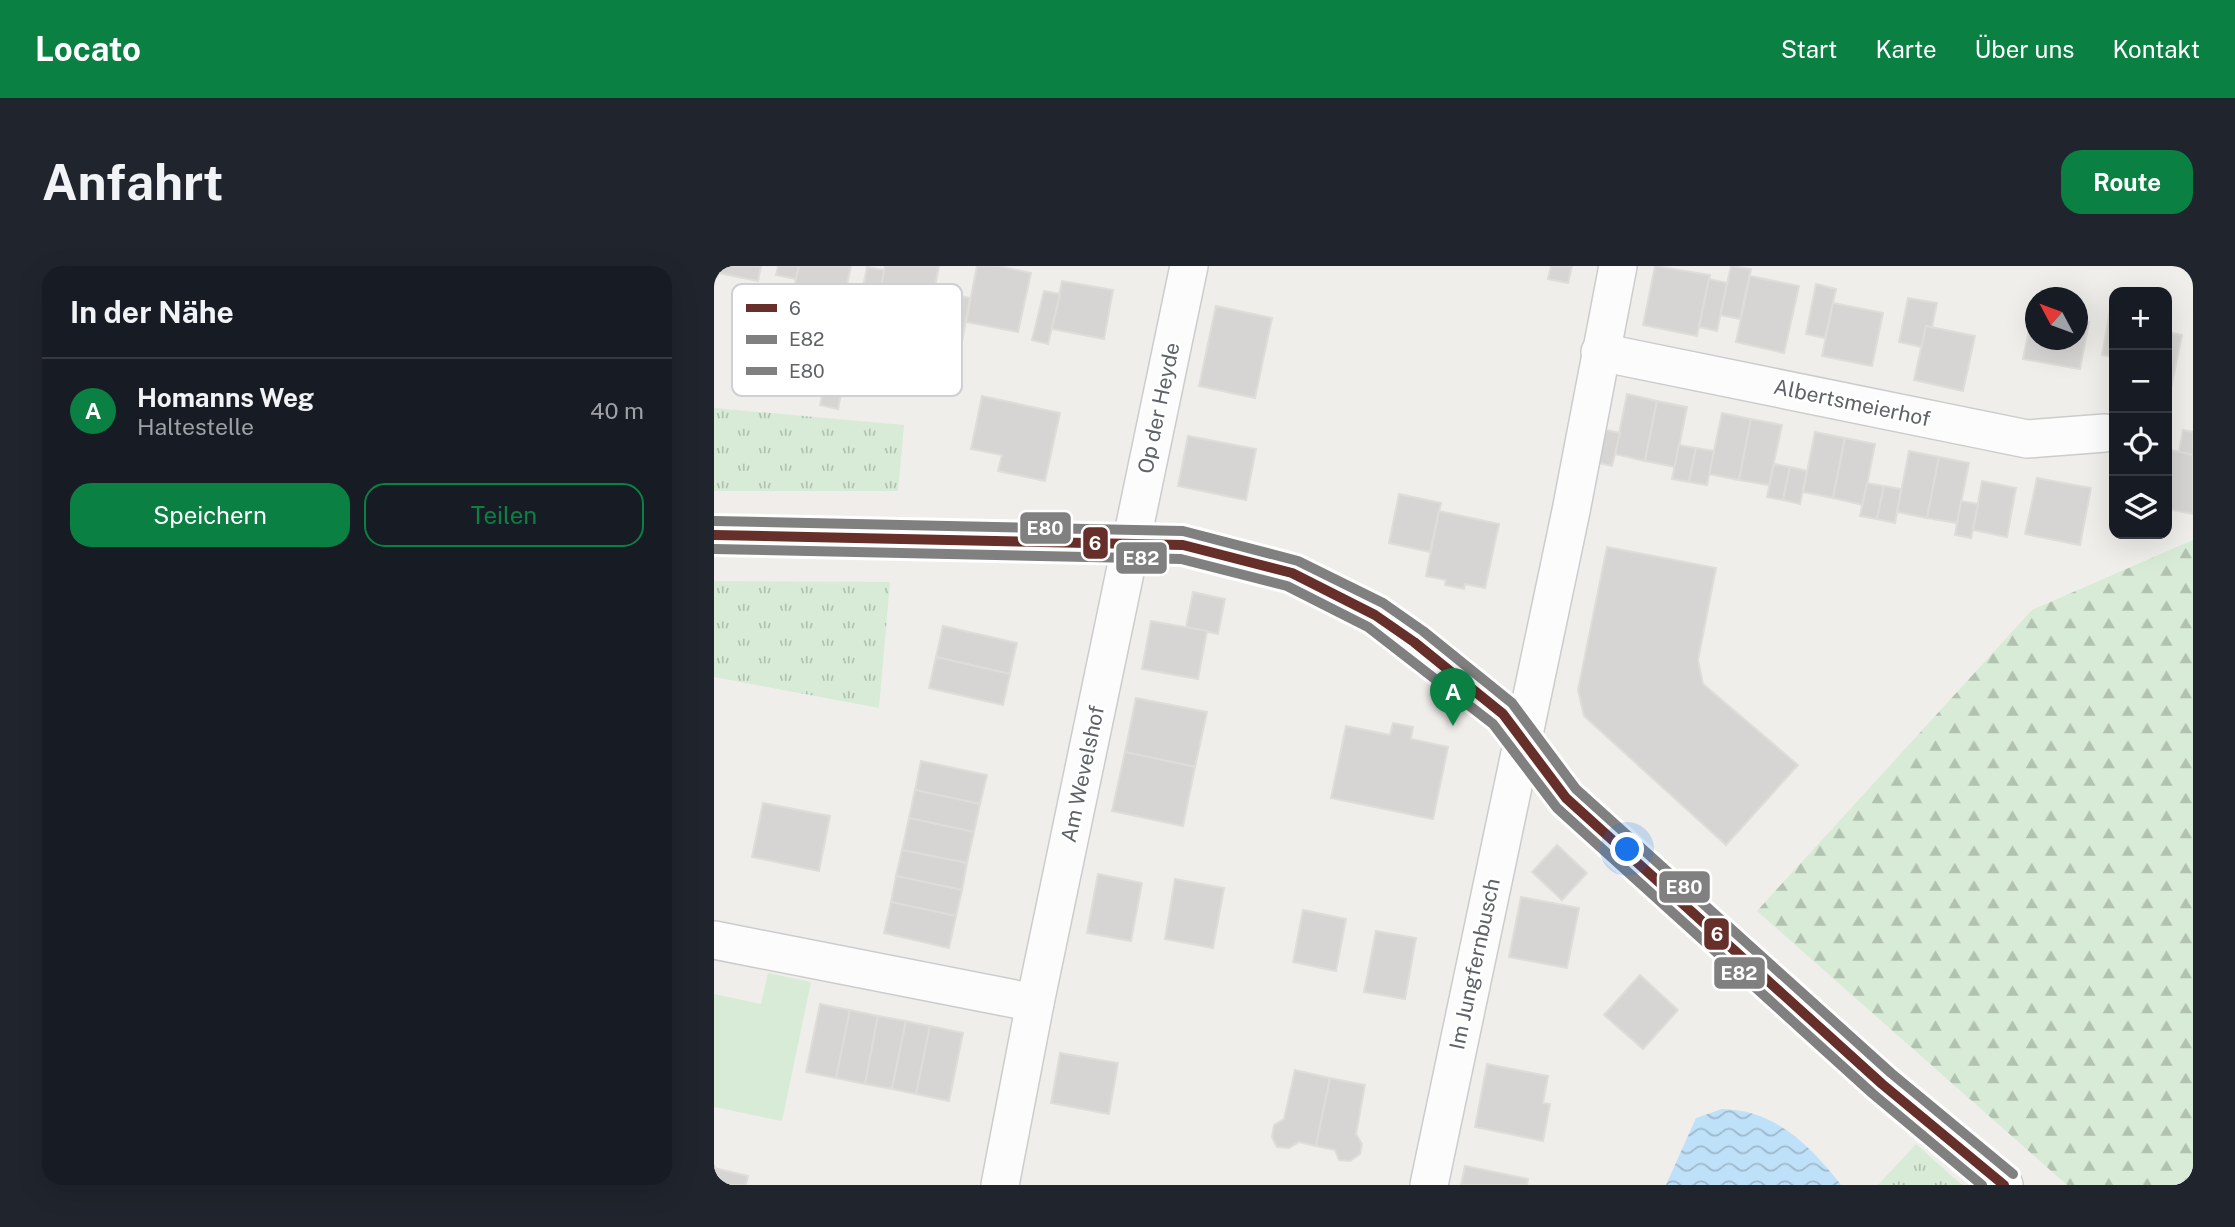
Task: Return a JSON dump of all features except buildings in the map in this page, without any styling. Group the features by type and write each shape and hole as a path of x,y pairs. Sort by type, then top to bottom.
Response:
{"street":[{"name":"Im Jungfernbusch","path":"1429,1185 1523,744 1618,266"},
{"name":"Op der Heyde","path":"1130,545 1181,268"},
{"name":"Albertsmeierhof","path":"1601,352 2026,439 2105,433"},
{"path":"714,535 1183,545 1227,554 1292,573 1312,582 1375,615 1414,642 1503,714 1566,799 1882,1084 2004,1185"},
{"name":"Am Wevelshof","path":"1000,1185 1130,545"},
{"path":"714,940 1035,1003"}],"green space":[{"path":"714,408 904,425 898,491 714,491"},
{"path":"2193,540 2193,1185 2067,1185 1757,911 2032,610"},
{"path":"714,581 890,582 879,708 714,677"},
{"path":"768,973 811,982 782,1121 714,1107 714,994 761,1004"},
{"path":"1916,1144 1962,1185 1878,1185"}],"water":[{"path":"1722,1109 1759,1116 1790,1132 1817,1156 1841,1185 1666,1185 1696,1118"}],"transit line":[{"name":"E80","path":"714,521 1183,531 1298,561 1383,603 1423,631 1512,703 1576,789 1891,1073 2013,1174"},
{"name":"6","path":"714,535 1183,545 1292,573 1375,615 1414,642 1503,714 1566,798 1882,1084 2004,1185"},
{"name":"E82","path":"714,549 1181,559 1287,586 1368,627 1493,724 1557,808 1873,1094 1982,1185"}],"place":[{"name":"Homanns Weg","path":"1453,726"}]}
